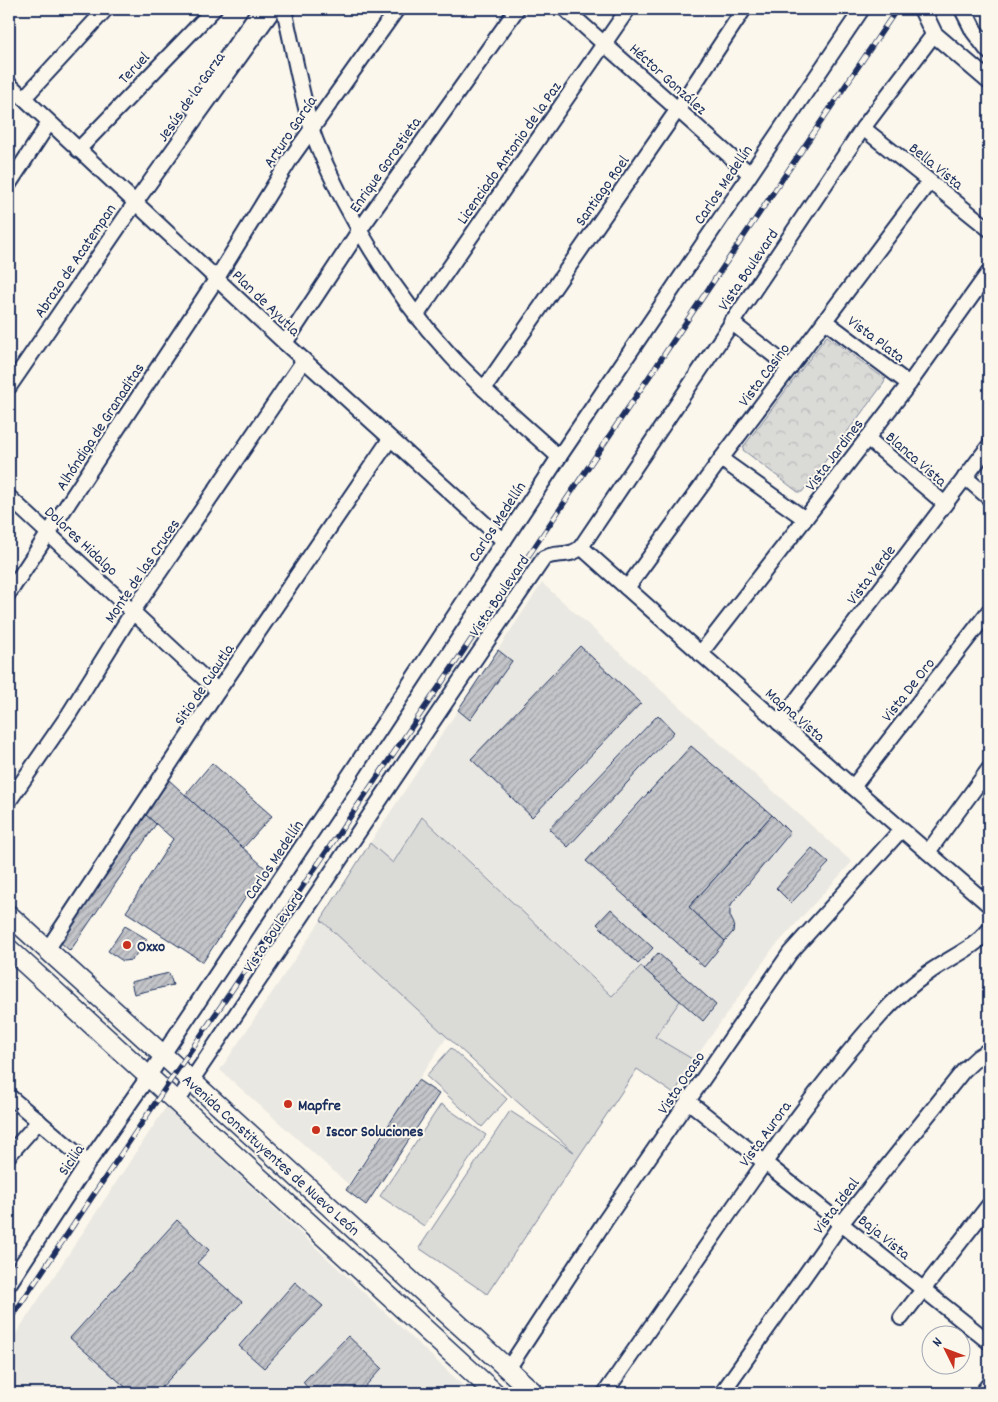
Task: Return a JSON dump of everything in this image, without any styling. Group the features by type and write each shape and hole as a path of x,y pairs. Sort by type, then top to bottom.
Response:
{"main road":[{"name":"Avenida Constituyentes de Nuevo León","path":"9,915 164,1054 534,1393"},
{"name":"Avenida Constituyentes de Nuevo León","path":"9,949 495,1393"},
{"path":"372,1281 390,1262"}],"street":[{"path":"24,98 106,9"},
{"name":"Teruel","path":"78,150 214,9"},
{"name":"Jesús de la Garza","path":"132,201 274,9"},
{"path":"284,9 312,128 332,178 359,231 416,316 451,356 484,389 559,457"},
{"name":"Arturo García","path":"217,278 291,158 398,9"},
{"name":"Enrique Gorostieta","path":"285,343 359,231 517,9"},
{"name":"Héctor González","path":"565,9 750,174"},
{"name":"Licenciado Antonio de la Paz","path":"416,316 628,9"},
{"name":"Santiago Roel","path":"484,389 678,109 744,9"},
{"name":"Carlos Medellín","path":"164,1054 559,457 862,9"},
{"path":"922,9 934,34 982,68 989,81"},
{"path":"963,9 974,31 989,50"},
{"name":"Jesús de la Garza","path":"132,201 254,11"},
{"name":"Vista Boulevard","path":"177,1102 544,558 552,555 573,553 581,547 863,128 934,34"},
{"name":"Plan de Ayutla","path":"9,84 48,123 285,343 504,541"},
{"path":"9,184 48,123"},
{"name":"Bella Vista","path":"863,128 989,229"},
{"name":"Vista Casino","path":"626,588 929,182"},
{"name":"Abrazo de Acatempan","path":"9,387 132,201"},
{"name":"Vista Jardines","path":"700,654 909,384 989,272"},
{"name":"Alhóndiga de Granaditas","path":"9,593 217,278"},
{"path":"732,322 790,368"},
{"name":"Vista Plata","path":"825,322 909,384"},
{"name":"Monte de las Cruces","path":"9,801 69,714 133,611 304,360"},
{"name":"Blanca Vista","path":"867,438 944,504"},
{"name":"Sitio de Cuautla","path":"47,950 218,691 390,439"},
{"name":"Vista Verde","path":"779,723 989,446"},
{"path":"721,459 805,519"},
{"name":"Blanca Vista","path":"966,477 989,498"},
{"name":"Dolores Hidalgo","path":"9,497 218,691"},
{"name":"Magna Vista","path":"581,547 700,654 989,905"},
{"name":"Vista De Oro","path":"853,787 989,611"},
{"path":"928,852 989,769"},
{"name":"Vista Ocaso","path":"508,1369 605,1221 689,1102 790,953 901,830"},
{"name":"Vista Aurora","path":"605,1393 764,1162 822,1085 896,999 931,971 967,950 989,930"},
{"name":"Vista Ideal","path":"722,1393 841,1224 964,1070 989,1050"},
{"name":"Sicilia","path":"9,1284 88,1164 164,1054"},
{"path":"9,1096 88,1164"},
{"name":"Baja Vista","path":"689,1102 989,1342"},
{"path":"9,1155 39,1121"},
{"path":"901,1318 989,1205"},
{"path":"982,1393 989,1384"}],"shaded area":[{"path":"542,583 852,862 771,951 694,1060 655,1038 642,966 613,996 423,817 392,863 370,843"},
{"path":"321,920 447,1037 348,1184 220,1070"},
{"path":"166,1107 471,1393 9,1393 9,1344"}],"green space":[{"path":"827,336 885,379 884,383 802,492 798,492 743,450 744,446"},
{"path":"422,817 612,996 641,966 680,1001 655,1037 694,1060 674,1094 637,1069 487,1294 419,1248 510,1111 574,1152 321,920 370,843 393,863"},
{"path":"451,1048 507,1099 482,1127 426,1076"},
{"path":"441,1104 486,1135 424,1226 380,1196"}],"building":[{"path":"580,646 641,703 532,817 471,759"},
{"path":"498,650 512,661 470,720 458,710"},
{"path":"658,715 674,732 568,847 549,829"},
{"path":"691,746 772,815 689,907 725,941 704,967 586,861"},
{"path":"212,763 272,816 243,848 185,795"},
{"path":"169,780 265,868 203,962 126,912 173,839 146,815"},
{"path":"146,815 156,824 70,951 59,941"},
{"path":"772,815 790,833 732,903 730,916 734,924 733,932 725,941 689,907"},
{"path":"812,848 829,863 791,903 776,888"},
{"path":"611,909 653,948 638,964 597,924"},
{"name":"Oxxo","path":"125,926 147,939 132,960 123,961 108,951"},
{"path":"658,953 716,1005 703,1021 644,969"},
{"name":"Oxxo","path":"169,973 173,985 134,994 131,982"},
{"path":"418,1080 439,1094 366,1205 346,1190"},
{"path":"177,1220 209,1250 197,1263 242,1302 156,1393 132,1393 70,1338"},
{"path":"295,1282 323,1306 264,1368 239,1346"},
{"path":"348,1336 382,1368 359,1393 308,1393 310,1391 303,1382"}],"railway":[{"path":"9,1321 897,9"}],"place":[{"name":"Oxxo","path":"127,945"},
{"name":"Mapfre","path":"288,1104"},
{"name":"Iscor Soluciones","path":"316,1130"}]}
